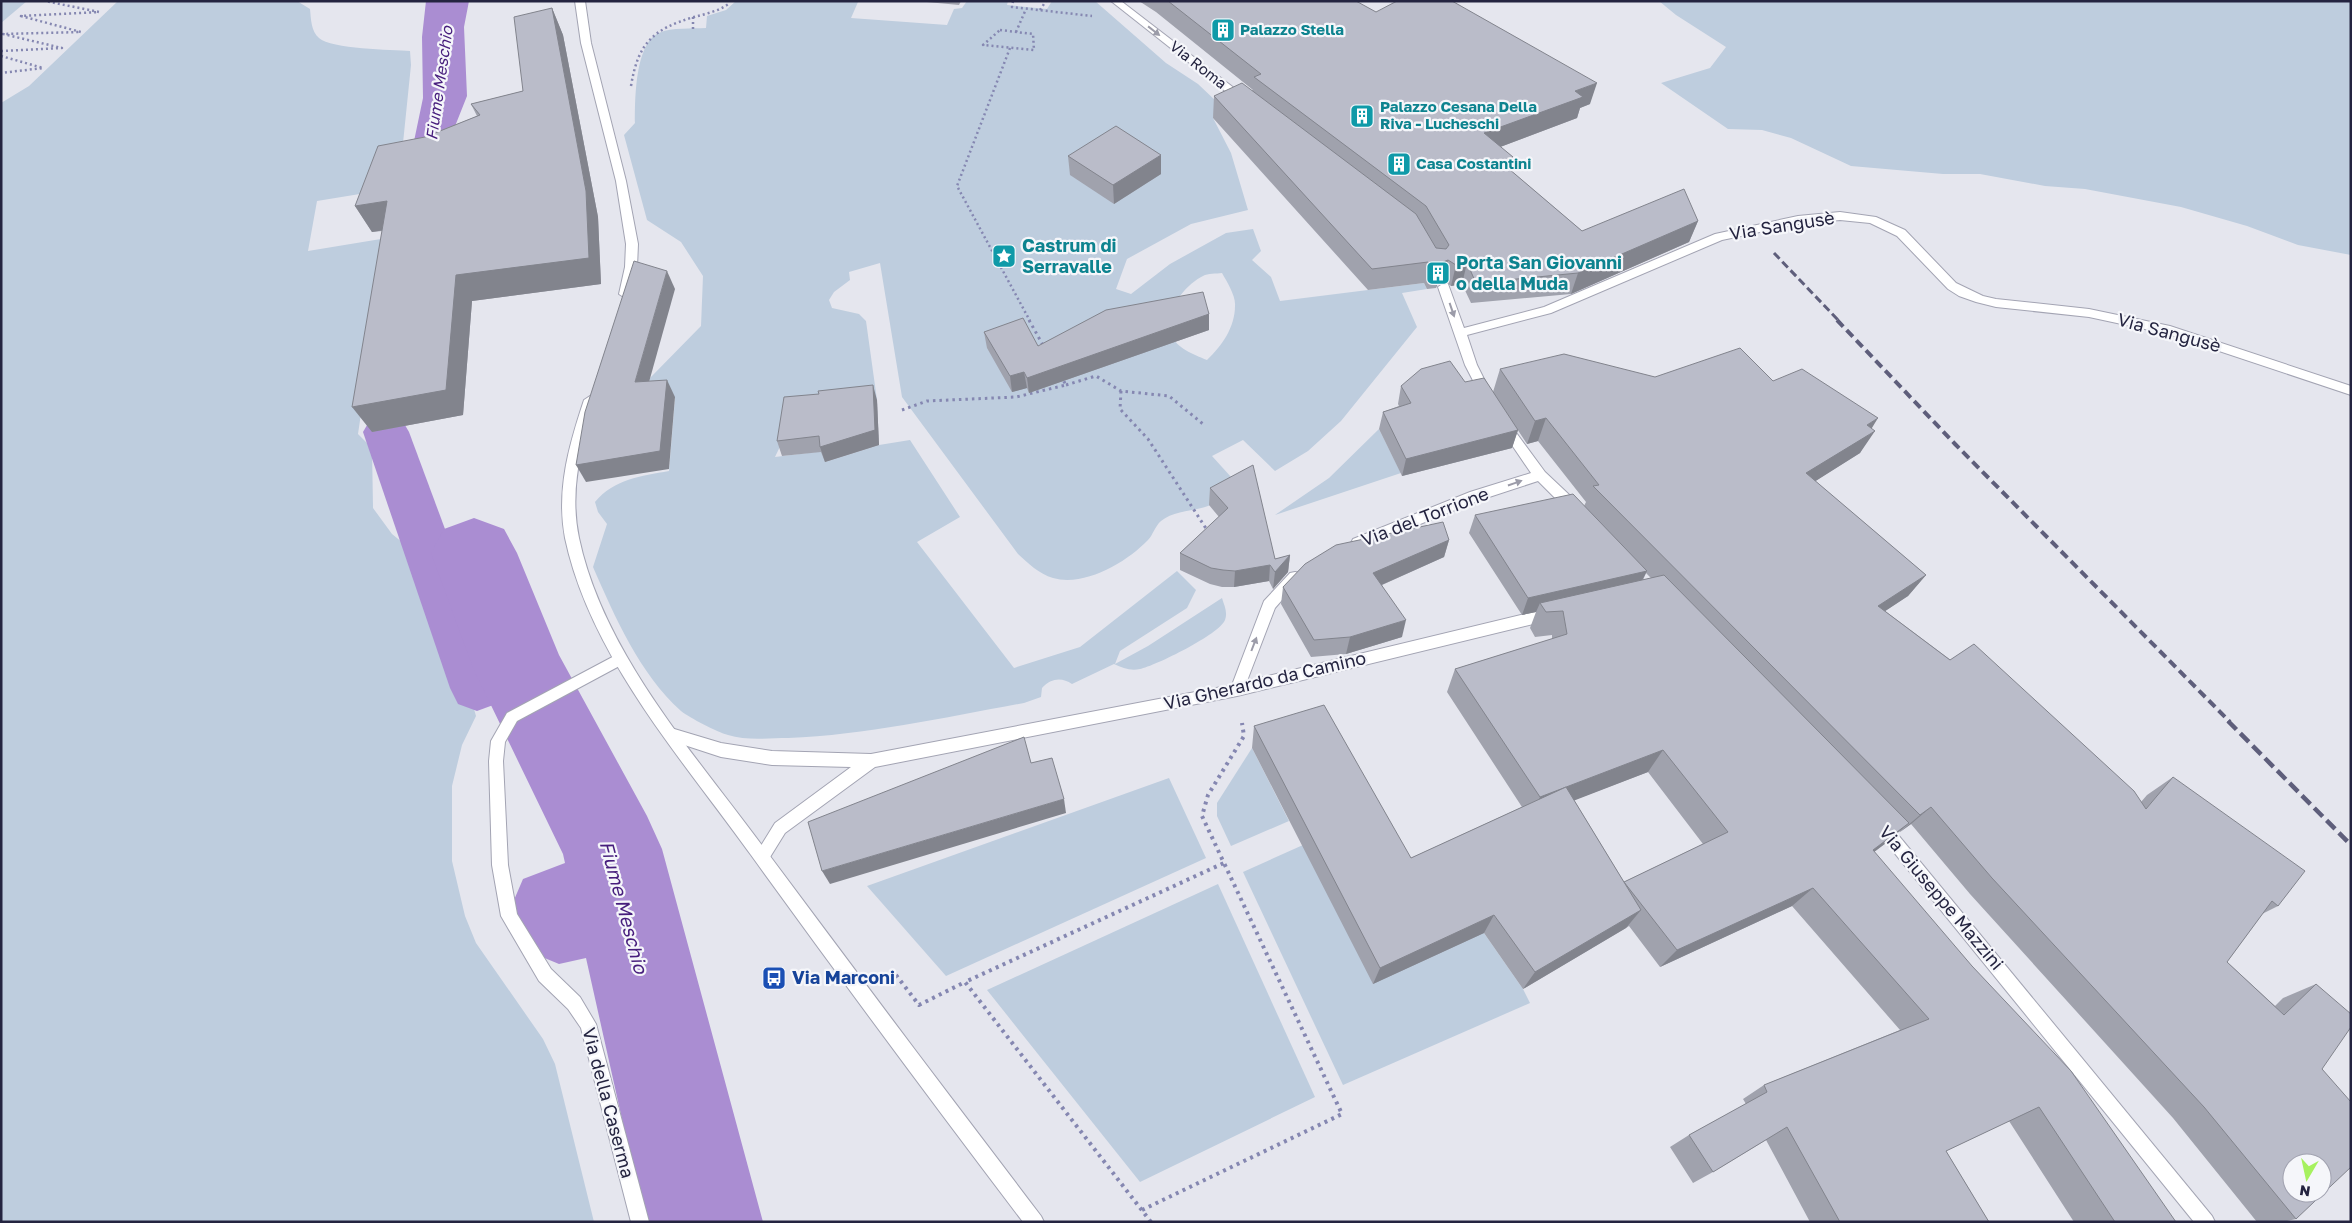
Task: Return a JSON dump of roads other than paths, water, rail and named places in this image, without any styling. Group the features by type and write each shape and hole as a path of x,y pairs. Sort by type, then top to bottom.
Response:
{"street":[{"path":"580,1 586,43 621,181 632,244 631,266 621,308"},
{"name":"Via Roma","path":"1115,1 1250,106"},
{"name":"Via Sangusè","path":"1460,333 1547,310 1719,236 1798,220 1840,216 1872,220 1901,233 1952,286 1963,293 1980,299 1996,303 2098,315 2170,330 2351,391"},
{"path":"1444,287 1471,365 1495,412 1540,475 1587,522"},
{"path":"594,388 571,460 567,485 568,513 580,570 597,613 620,659 671,734 762,858 1035,1222"},
{"name":"Via del Torrione","path":"1350,547 1475,496 1540,475"},
{"path":"1237,690 1269,605 1296,576 1303,572"},
{"name":"Via Gherardo da Camino","path":"671,734 721,750 772,758 871,761 1237,690 1566,611"},
{"name":"Via della Caserma","path":"620,659 512,717 498,741 496,760 500,866 509,916 545,975 574,1003 588,1024 640,1222"},
{"name":"Via Gherardo da Camino","path":"762,858 780,828 871,761"},
{"name":"Via Giuseppe Mazzini","path":"1868,812 1889,833 2206,1222"}],"water":[{"path":"426,1 469,1 464,27 467,96 440,164 408,170 423,98 422,37"}],"waterway":[{"path":"386,432 477,688"},
{"name":"Fiume Meschio","path":"474,553 519,668 612,849 625,901"},
{"path":"559,914 625,901"},
{"name":"Fiume Meschio","path":"625,901 704,1222"}],"railway":[{"path":"1774,253 1839,321"},
{"path":"1837,320 1955,444 2230,722"},
{"path":"2228,721 2351,845"}],"place":[{"name":"Palazzo Stella","path":"1223,30"},
{"name":"Palazzo Cesana Della Riva - Lucheschi","path":"1362,116"},
{"name":"Casa Costantini","path":"1399,164"},
{"name":"Castrum di Serravalle","path":"1004,256"},
{"name":"Porta San Giovanni o della Muda","path":"1438,273"},
{"name":"Via Marconi","path":"774,978"}]}
